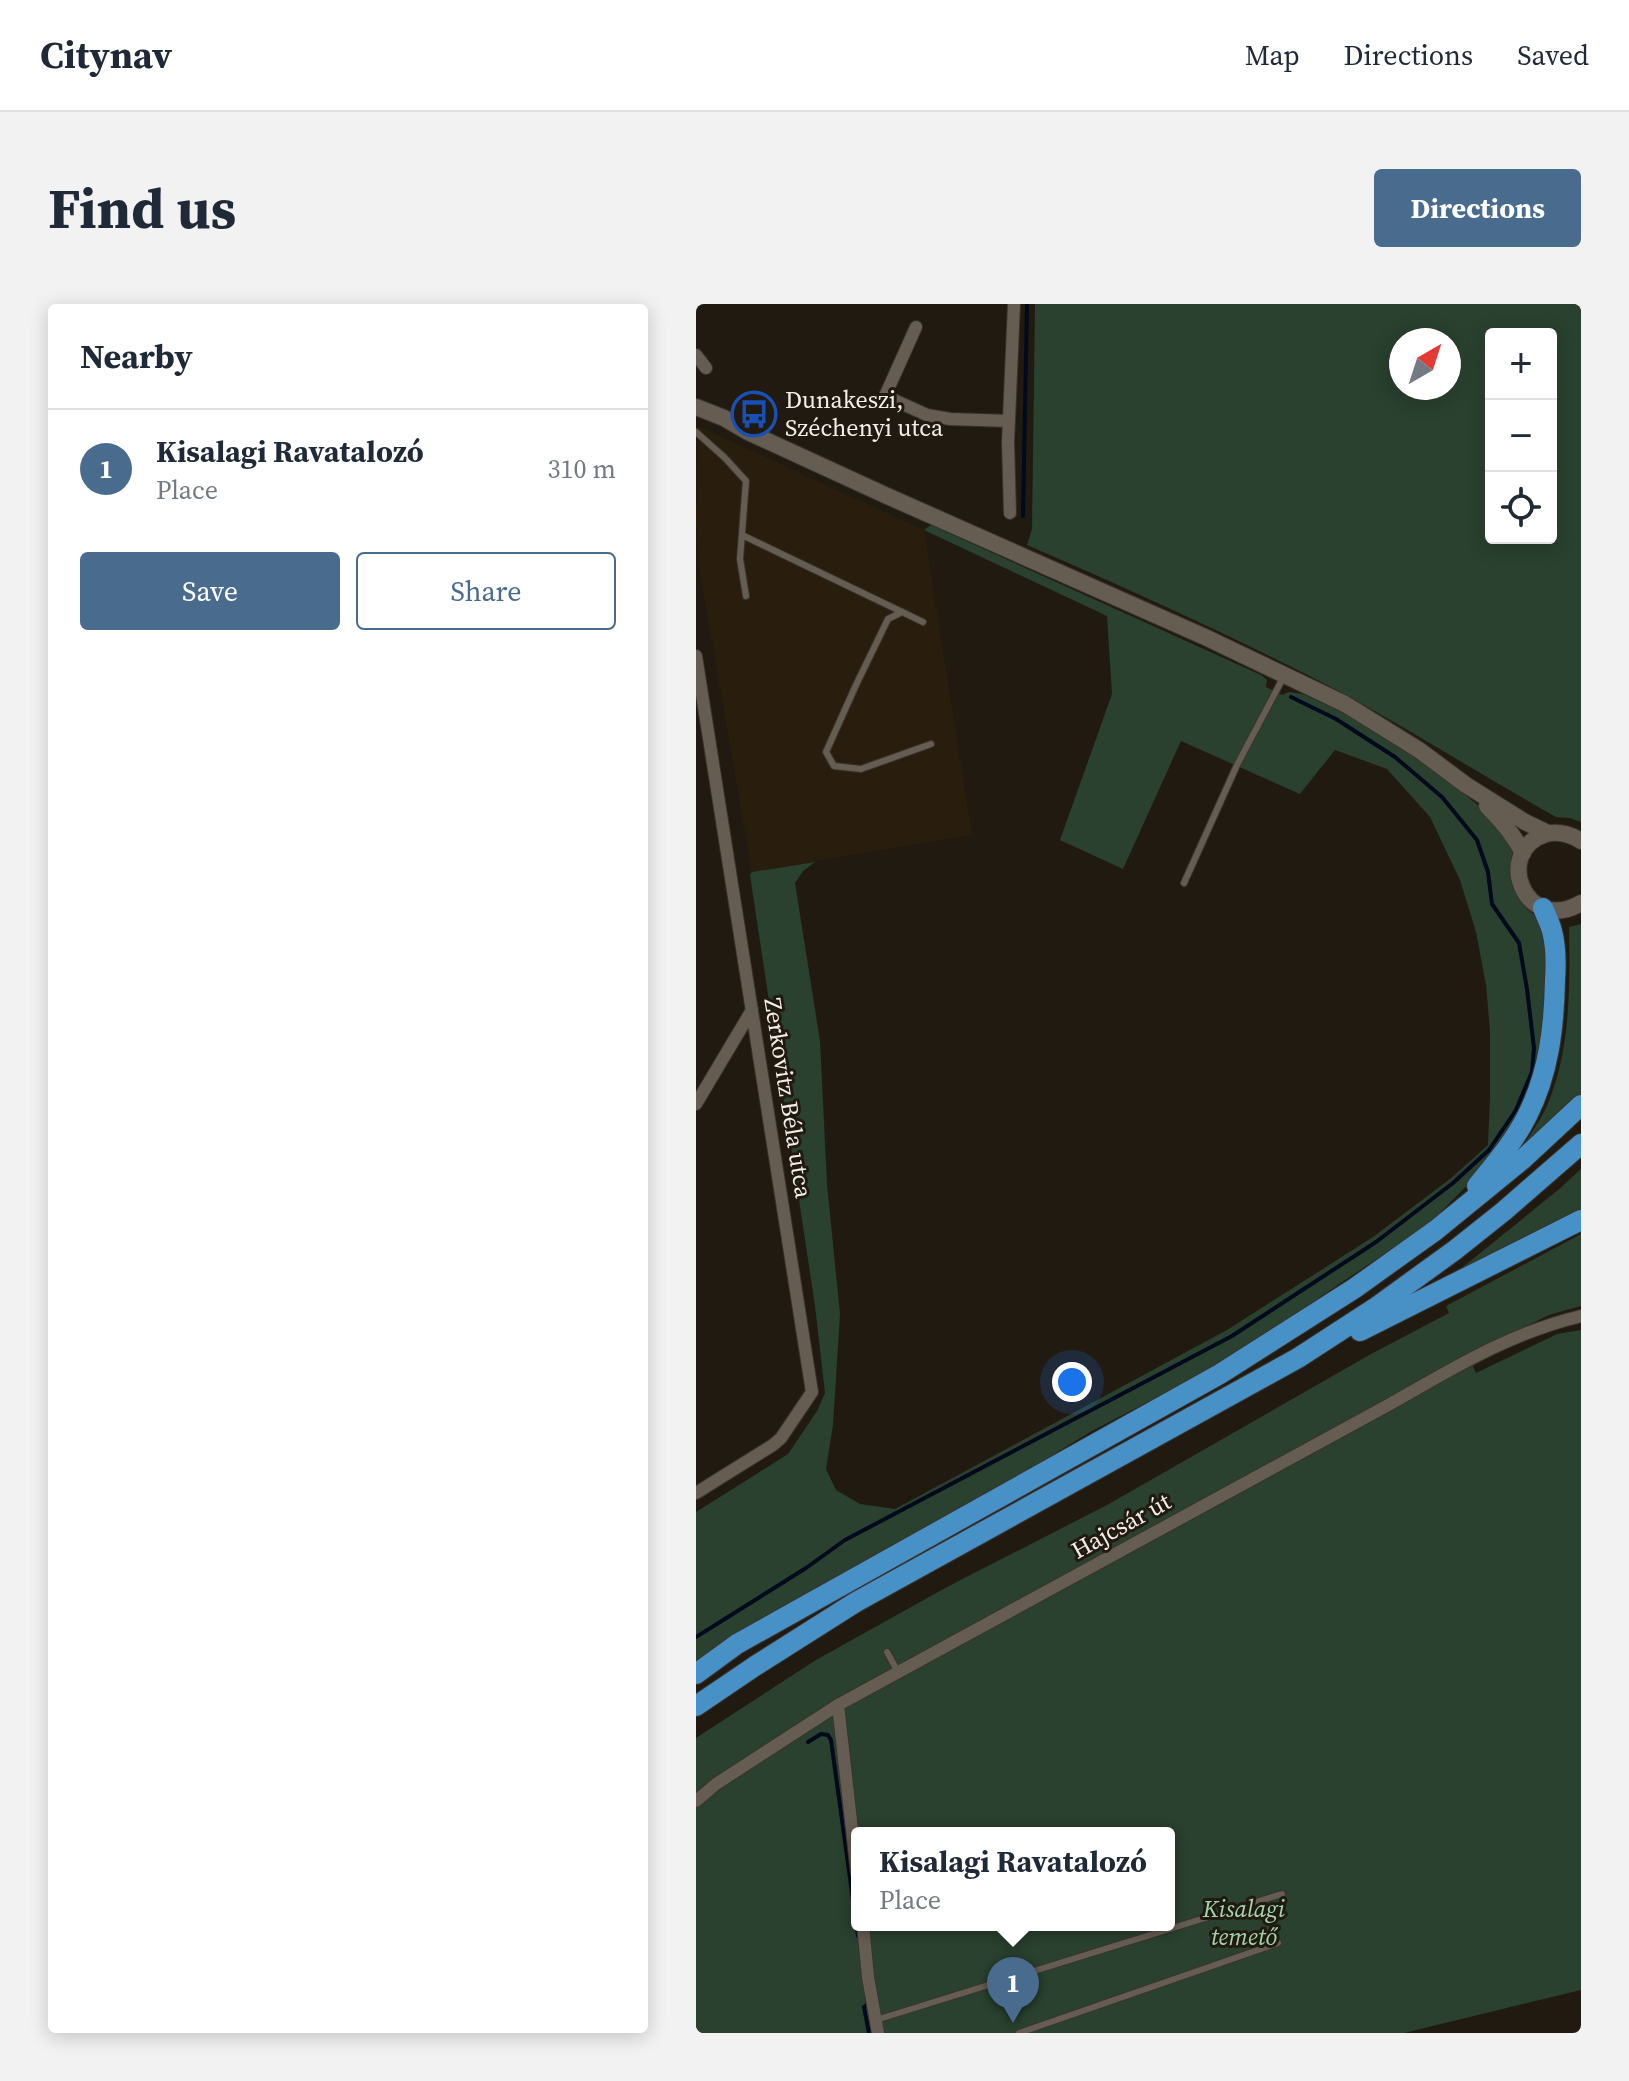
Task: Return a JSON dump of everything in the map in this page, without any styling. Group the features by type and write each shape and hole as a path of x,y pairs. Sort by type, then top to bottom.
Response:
{"highway":[{"path":"1455,1215 1511,1143 1527,1116 1544,1075 1553,1023 1556,968 1553,932 1543,908"},
{"path":"696,1674 737,1644 1220,1374 1355,1288 1455,1215 1523,1159 1581,1105"},
{"path":"696,1706 856,1602 1298,1358 1445,1258 1581,1144"},
{"path":"1298,1358 1371,1326 1581,1220"}],"street":[{"path":"1010,513 1008,442 1014,304"},
{"path":"916,327 885,396 927,415 1009,421"},
{"path":"696,355 706,368"},
{"path":"696,407 1284,674 1345,704 1525,822 1548,833 1568,834 1581,841"},
{"name":"Zerkovitz Béla utca","path":"696,656 812,1392 773,1445 696,1493"},
{"path":"1466,785 1501,820 1523,853"},
{"path":"1548,833 1529,844 1523,853 1518,865 1523,891 1532,901 1552,911 1578,908"},
{"path":"696,1104 752,1010"},
{"name":"Hajcsár út","path":"696,1801 716,1784 838,1705 898,1672 1502,1342 1548,1324 1581,1316"},
{"path":"838,1705 852,1827"},
{"path":"864,1931 877,2026"}],"lane":[{"path":"696,432 746,481 740,559 746,596"},
{"path":"742,535 923,622"},
{"path":"902,612 888,619 826,752 834,766 861,769 931,744"},
{"path":"1184,883 1237,765 1284,674"},
{"path":"887,1652 898,1672"},
{"path":"1175,1929 1282,1894"},
{"path":"877,2026 1168,1931"},
{"path":"1019,2033 1278,1943"}],"shaded area":[{"path":"698,426 924,530 972,835 752,872 698,562"}],"green space":[{"path":"1035,304 1581,304 1581,822 1556,817 1346,695 1267,655 1027,545 1032,529"},
{"path":"931,525 1261,675 1267,680 1266,687 1282,695 1289,692 1303,694 1342,712 1418,757 1489,814 1513,847 1513,888 1547,933 1550,1009 1534,1094 1483,1169 1430,1223 1219,1365 1090,1432 969,1507 696,1667 696,1512 788,1454 817,1411 825,1393 752,872 815,862 803,871 795,883 820,1041 827,1184 840,1314 833,1425 826,1469 836,1490 860,1504 895,1509 1227,1330 1373,1237 1450,1179 1488,1145 1490,1031 1486,985 1476,932 1460,880 1430,817 1387,769 1335,750 1300,794 1181,741 1123,869 1060,840 1112,694 1107,616 924,530"},
{"path":"1581,924 1581,1095 1515,1157 1535,1128 1554,1089 1567,1020 1569,927"},
{"path":"1581,1169 1581,1214 1453,1275 1558,1190"},
{"name":"Kisalagi temető","path":"1581,1234 1581,1306 1549,1315 1468,1355 1476,1373 1557,1334 1581,1330 1581,1990 1404,2033 696,2033 696,1738 816,1660 947,1587 1107,1505 1371,1354 1449,1313 1446,1306"}],"waterway":[{"path":"1023,516 1027,304"},
{"path":"696,1637 845,1540 1232,1336 1376,1242 1453,1183 1489,1150 1516,1110 1532,1072 1534,1048 1527,989 1519,943 1492,904 1488,872 1477,840 1442,797 1395,757 1336,719 1291,697"},
{"path":"808,1742 821,1734 828,1735 831,1740 851,1885"},
{"path":"857,1931 858,1936"},
{"path":"867,2000 868,2004 864,2007 869,2033"}],"place":[{"name":"Dunakeszi, Széchenyi utca","path":"754,414"},
{"name":"Kisalagi Ravatalozó","path":"1013,2023"}]}
